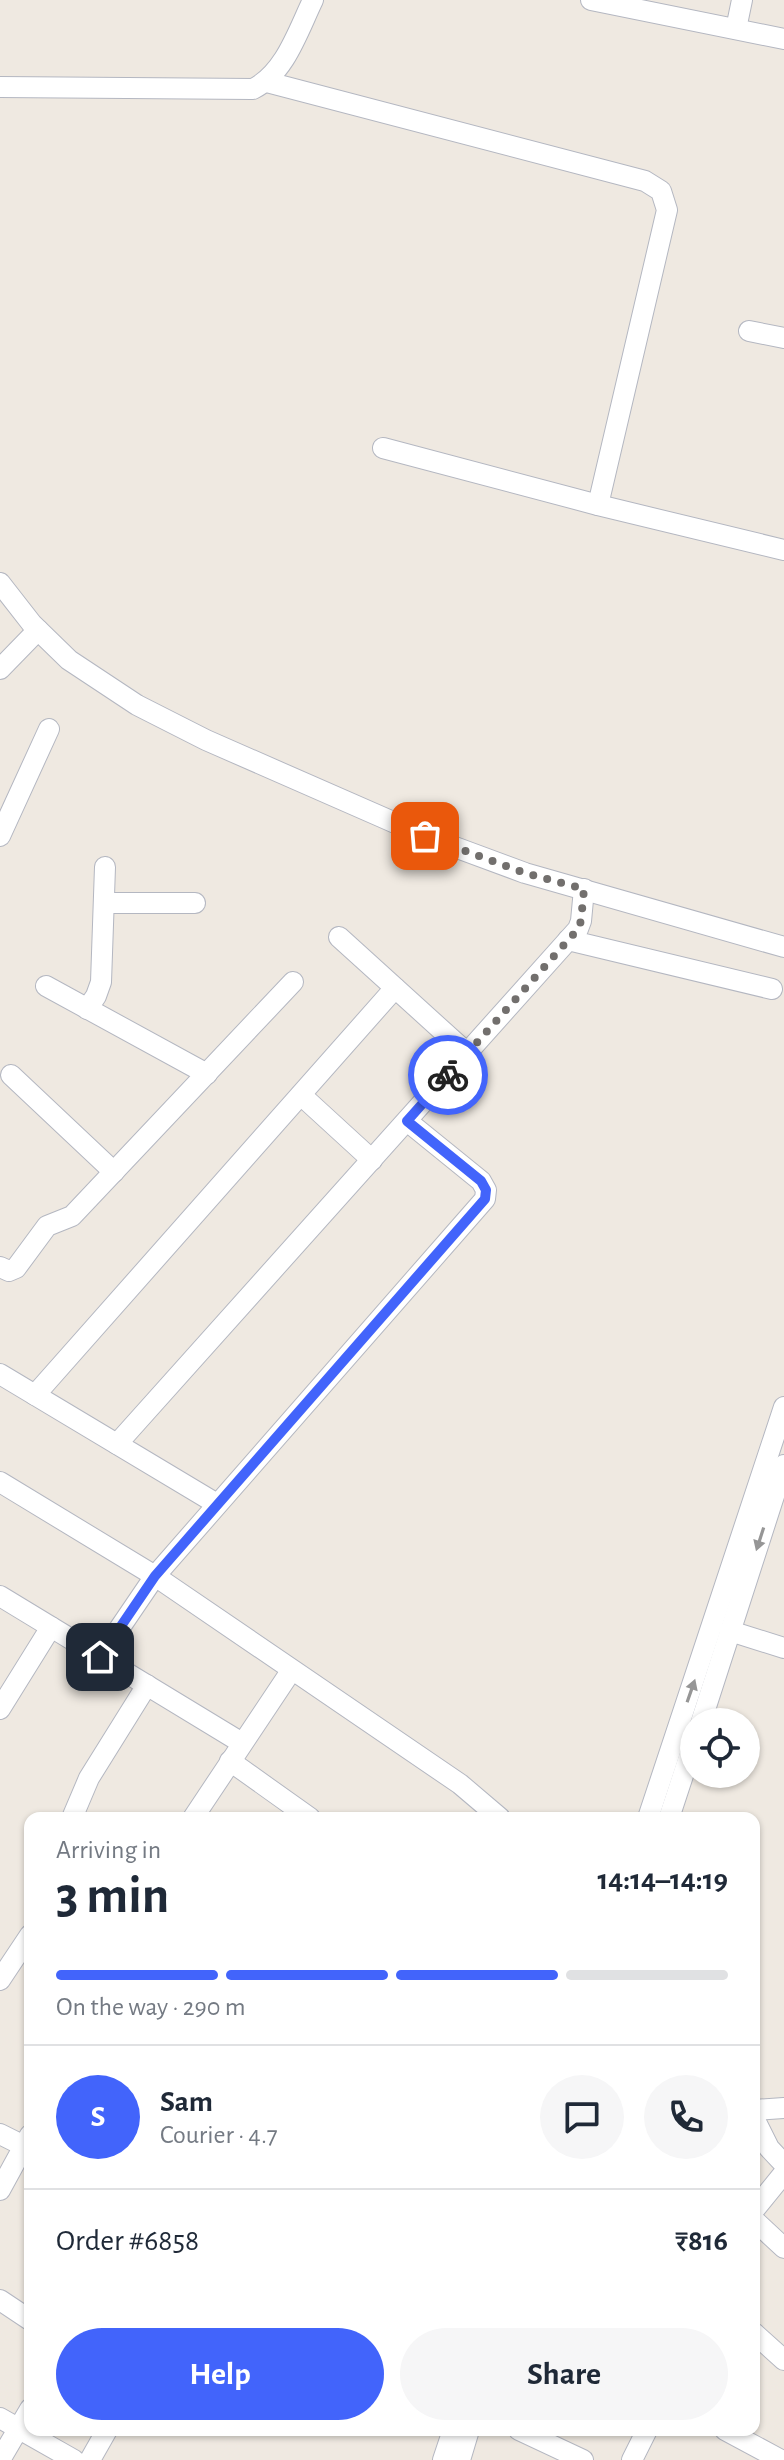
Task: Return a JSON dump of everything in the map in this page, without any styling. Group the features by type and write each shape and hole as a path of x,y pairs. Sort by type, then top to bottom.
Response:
{"street":[{"path":"0,87 253,89 267,82 278,69 313,0"},
{"path":"591,0 784,39"},
{"path":"736,29 742,0"},
{"path":"267,82 645,181 661,191 667,210 598,505"},
{"path":"749,331 784,338"},
{"path":"383,448 784,550"},
{"path":"0,583 38,630 69,660 137,705 196,735 425,836 525,873 784,947"},
{"path":"0,669 38,630"},
{"path":"0,836 49,729"},
{"path":"87,1009 101,982 105,867"},
{"path":"117,1444 568,940 581,921 584,889"},
{"path":"104,903 195,903"},
{"path":"339,937 467,1053"},
{"path":"568,940 772,989"},
{"path":"0,1267 9,1271 16,1268 47,1226 72,1216 293,982"},
{"path":"46,986 207,1074"},
{"path":"35,1395 395,988"},
{"path":"11,1075 114,1172"},
{"path":"301,1095 372,1160"},
{"path":"100,1657 155,1576 485,1199 486,1190 481,1181 407,1121"},
{"path":"0,1374 217,1504"},
{"path":"650,1812 784,1407"},
{"path":"705,1708 784,1465"},
{"path":"0,1482 155,1576 460,1784 493,1812"},
{"path":"0,1596 242,1743"},
{"path":"0,1709 51,1627"},
{"path":"730,1631 784,1648"},
{"path":"197,1812 291,1671"},
{"path":"74,1812 89,1778 147,1685"},
{"path":"230,1761 301,1812"},
{"path":"671,1812 680,1785"},
{"path":"0,1980 24,1944"},
{"path":"760,2110 784,2108"},
{"path":"760,2130 769,2148 784,2164"},
{"path":"0,2134 24,2140"},
{"path":"0,2190 24,2146"},
{"path":"760,2203 784,2173"},
{"path":"760,2226 784,2248"},
{"path":"0,2300 24,2316"},
{"path":"760,2338 784,2360"},
{"path":"0,2418 24,2432"},
{"path":"0,2460 24,2420"},
{"path":"31,2436 74,2460"},
{"path":"90,2460 104,2436"},
{"path":"443,2460 451,2436"},
{"path":"460,2460 467,2436"},
{"path":"532,2436 583,2460"},
{"path":"632,2460 644,2436"},
{"path":"736,2436 781,2460"}],"way so far":[{"path":"425,836 525,873 584,889 578,929 448,1075"}],"route":[{"path":"100,1657 155,1576 485,1199 486,1190 481,1181 407,1121 448,1075"}]}
